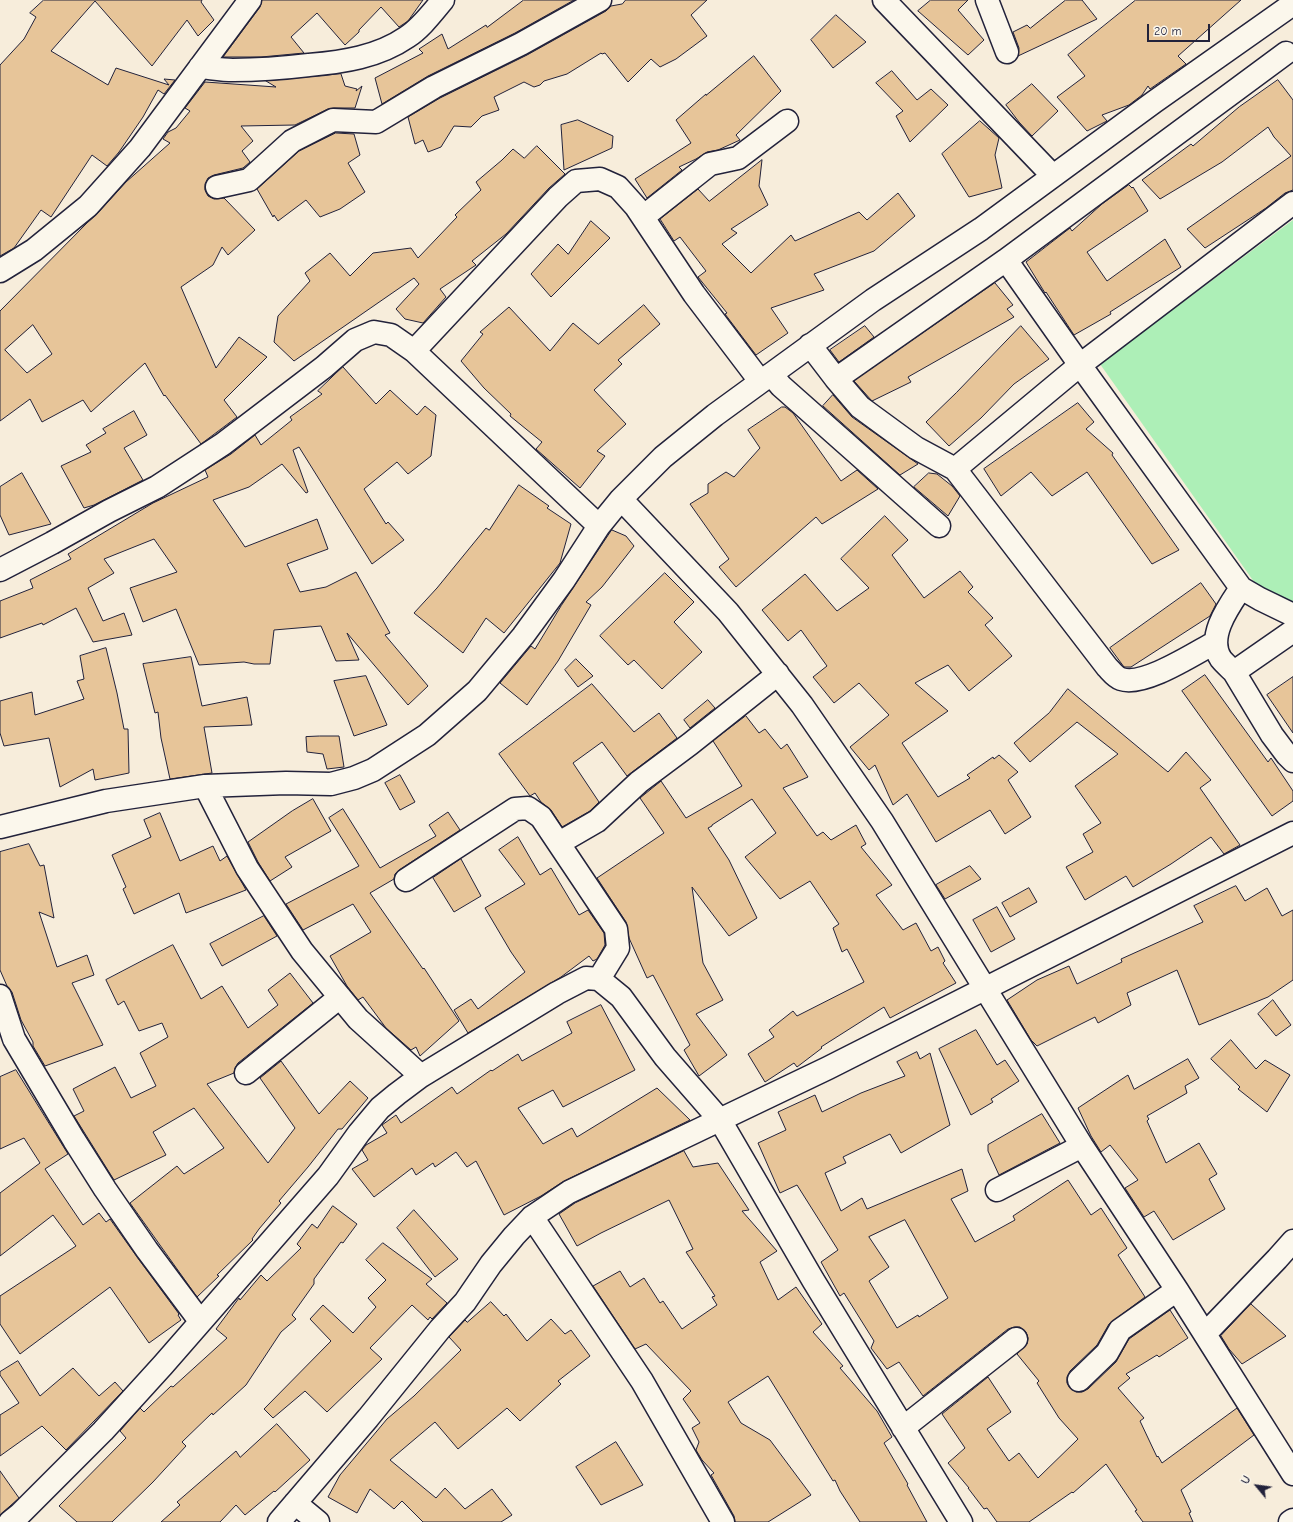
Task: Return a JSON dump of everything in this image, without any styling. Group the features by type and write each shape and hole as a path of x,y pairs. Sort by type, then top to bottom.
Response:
{"street":[{"path":"0,271 34,250 88,206 140,148 250,0"},
{"path":"200,67 232,70 271,69 338,62 368,56 387,49 408,37 426,20 443,0"},
{"path":"217,187 249,180 292,140 332,120 376,122 434,87 521,44 600,0"},
{"path":"884,0 1054,176"},
{"path":"987,0 1007,52"},
{"path":"0,827 106,801 205,786 286,783 331,784 354,778 373,770 427,735 477,691 523,636 564,580 599,526 621,499 663,457 765,377 873,300 981,229 1154,102 1265,26 1293,4"},
{"path":"836,379 1289,58 1265,26"},
{"path":"643,217 710,164 738,158 787,121"},
{"path":"414,351 558,197 576,181 600,179 618,187 636,207 694,294 765,377 781,386 939,526"},
{"path":"955,469 1080,365 1293,203"},
{"path":"1006,260 1241,588 1293,615"},
{"path":"0,570 110,510 157,487 223,444 324,367 355,340 374,332 391,335 414,351 599,526"},
{"path":"810,345 860,407 916,448 955,469 1107,667 1114,674 1121,679 1135,681 1168,668 1216,642"},
{"path":"621,499 728,612 802,705 882,821 984,990 1082,1146 1177,1290 1293,1474"},
{"path":"1241,588 1220,624 1216,642 1220,658 1234,672 1272,735 1293,761"},
{"path":"1234,672 1293,631"},
{"path":"559,843 597,822 639,782 690,744 778,674"},
{"path":"205,786 247,868 302,951 358,1019 421,1076"},
{"path":"406,880 515,809 528,808 541,817 616,929 618,948 600,979"},
{"path":"279,1522 465,1302 491,1264 532,1217 570,1192 828,1068 1293,833"},
{"path":"10,1522 20,1514 103,1432 328,1176 359,1133 380,1108 421,1076 557,993 586,978 600,979 621,998 664,1057 720,1120 813,1280 961,1522"},
{"path":"0,996 7,1043 147,1250 200,1321"},
{"path":"246,1073 340,997"},
{"path":"997,1190 1082,1146"},
{"path":"532,1217 642,1380 723,1522"},
{"path":"1205,1334 1277,1259 1293,1240"},
{"path":"1079,1380 1107,1353 1120,1330 1177,1290"},
{"path":"903,1428 1016,1339"},
{"path":"295,1503 318,1522"}],"green space":[{"path":"1293,220 1293,612 1281,620 1100,364"}],"building":[{"path":"44,0 202,0 201,2 214,20 198,36 187,20 152,66 95,1 51,51 108,85 116,68 169,85 164,79 175,80 164,94 158,90 143,117 119,152 107,166 92,155 51,217 41,210 14,248 0,256 0,65 24,39 36,17 30,13"},
{"path":"262,0 423,0 408,21 399,27 381,7 359,30 359,32 345,45 317,13 291,37 304,53 261,57 223,57 260,7"},
{"path":"524,0 574,0 515,33 428,76 382,104 375,78 423,53 419,49 442,34 448,49 486,25 487,27"},
{"path":"626,0 707,0 691,15 707,36 676,59 660,67 651,59 628,82 605,53 601,53 567,74 544,81 540,85 534,87 524,82 494,97 499,110 482,116 471,127 454,126 441,147 428,152 423,140 415,144 408,117 440,98 527,55 606,11 611,6 622,4"},
{"path":"931,0 968,0 958,10 984,40 968,55 918,11"},
{"path":"1066,0 1082,0 1097,19 1018,56 1019,48 1013,32 1027,25 1030,28"},
{"path":"1136,0 1241,0 1178,56 1186,64 1150,89 1148,86 1142,95 1129,105 1102,115 1107,121 1087,131 1057,97 1085,76 1068,55"},
{"path":"836,15 866,42 833,68 811,40"},
{"path":"754,56 781,91 736,135 740,140 718,150 707,152 679,167 682,170 647,198 635,179 691,143 676,120"},
{"path":"892,71 917,100 931,89 948,105 910,142 896,116 903,111 876,83"},
{"path":"341,74 345,86 357,89 356,91 362,86 355,108 328,109 295,125 241,126 253,141 242,151 250,162 243,168 214,175 208,178 205,184 205,190 208,196 214,199 224,198 255,230 228,255 222,247 213,265 181,287 216,368 239,337 267,357 224,400 237,417 201,444 165,395 164,396 145,363 91,412 83,400 42,422 30,399 0,421 0,311 97,214 126,182 170,143 163,139 168,132 176,128 190,111 185,108 205,82 276,87 266,81","holes":["33,325 52,354 27,373 5,350"]},
{"path":"1278,80 1293,100 1293,190 1285,193 1266,208 1205,248 1187,229 1291,156 1274,137 1268,127 1222,162 1160,199 1142,180 1191,144 1193,146 1239,107"},
{"path":"1032,84 1058,111 1032,136 1006,105"},
{"path":"578,120 613,136 612,148 564,170 561,125"},
{"path":"980,121 999,138 995,155 1002,188 969,197 942,154"},
{"path":"336,133 354,134 360,155 348,163 365,192 340,209 320,217 306,200 278,221 274,215 273,217 257,189 299,151"},
{"path":"537,146 565,174 549,188 506,234 472,261 476,265 440,289 446,297 423,323 405,319 396,309 419,284 414,278 294,361 274,342 278,316 310,281 305,273 330,253 350,276 373,253 411,248 418,258 457,217 455,215 481,190 476,182 513,149 524,158"},
{"path":"762,160 759,186 768,205 731,229 737,233 722,244 751,273 791,235 795,241 859,212 867,220 898,193 915,216 874,251 814,274 824,290 771,308 788,333 756,355 725,314 727,313 698,277 706,271 680,237 674,241 660,219 698,189 709,201"},
{"path":"1129,185 1132,188 1133,187 1148,211 1087,252 1107,281 1165,239 1181,267 1110,312 1111,314 1074,335 1026,262 1070,228 1072,231 1102,204"},
{"path":"591,221 610,238 551,297 531,274 558,244 568,254"},
{"path":"995,283 1013,305 1007,309 1014,317 908,377 911,382 872,401 854,381"},
{"path":"644,305 660,324 618,360 622,364 594,390 626,424 597,451 605,456 580,488 536,449 542,442 510,416 511,414 484,388 461,361 483,334 480,332 509,307 550,351 573,323 598,344"},
{"path":"865,326 874,337 839,362 830,350"},
{"path":"1021,326 1049,359 1014,384 981,418 949,446 926,422"},
{"path":"343,367 376,404 390,390 417,415 425,406 436,415 431,456 408,474 397,462 364,489 386,524 388,522 404,540 372,564 299,447 293,450 308,492 306,493 282,464 249,487 213,500 245,547 317,519 328,549 287,564 300,592 326,587 356,572 390,633 385,635 428,686 408,705 347,633 359,660 336,661 321,626 274,630 270,664 254,664 244,662 199,665 176,609 143,622 130,588 177,572 154,539 104,559 114,573 88,588 103,621 124,613 132,635 93,642 76,608 43,625 42,623 0,638 0,601 33,588 30,580 71,559 68,554 153,503 208,477 205,470 231,454 255,435 261,445 292,420 290,417 322,394 318,391"},
{"path":"833,395 852,417 918,464 900,475 823,406"},
{"path":"1078,403 1094,422 1086,429 1113,453 1112,455 1179,550 1152,564 1087,472 1052,496 1031,472 1001,496 984,469"},
{"path":"782,407 785,407 793,413 841,481 857,470 878,489 822,524 816,517 736,587 719,567 729,559 690,504 708,493 708,484 726,472 734,477 760,448 748,430"},
{"path":"134,411 147,435 124,448 143,480 94,505 84,508 61,466 91,452 86,445 106,433 103,429"},
{"path":"22,473 51,524 9,535 0,515 0,487"},
{"path":"929,473 937,474 952,486 960,496 948,516 914,487"},
{"path":"519,485 549,506 547,508 571,524 560,563 504,633 486,618 463,653 414,613 437,588 486,528 489,530"},
{"path":"885,516 908,540 892,555 924,598 960,571 973,587 968,592 993,618 985,625 1012,656 969,691 948,665 915,683 948,711 902,743 938,797 970,778 967,775 993,757 994,759 999,755 1018,772 1008,780 1031,817 1005,834 990,810 936,842 907,794 893,805 875,765 869,770 850,747 889,715 859,683 834,703 813,677 827,666 801,630 788,641 762,610 805,574 837,611 869,588 841,559"},
{"path":"612,530 626,536 634,546 602,587 586,602 591,605 558,661 527,705 500,683 531,646 535,649 561,606"},
{"path":"665,573 694,602 674,622 702,652 662,689 634,660 628,665 600,636"},
{"path":"1201,583 1216,604 1210,616 1131,667 1124,667 1110,648"},
{"path":"106,648 124,729 128,729 129,773 95,780 93,769 60,787 49,738 4,746 0,733 0,701 32,692 35,715 84,699 77,681 84,679 80,656"},
{"path":"191,657 202,706 247,697 252,725 204,727 212,773 170,779 161,738 158,712 155,713 143,664"},
{"path":"576,659 593,676 578,687 565,670"},
{"path":"1205,675 1268,762 1271,758 1293,791 1293,801 1272,816 1182,691"},
{"path":"366,676 387,725 354,736 334,681"},
{"path":"1293,677 1293,733 1267,695"},
{"path":"592,684 634,732 659,713 677,738 627,776 602,742 573,763 599,802 590,811 562,827 551,810 541,802 535,793 530,796 499,754"},
{"path":"1068,689 1168,772 1186,752 1211,780 1200,788 1240,845 1224,854 1211,837 1133,887 1126,876 1085,900 1066,867 1093,852 1083,834 1101,823 1075,786 1118,754 1077,722 1030,762 1014,743 1049,713"},
{"path":"708,700 715,708 690,728 684,720"},
{"path":"746,716 759,733 765,729 781,749 787,744 808,777 783,788 817,836 823,832 831,840 856,825 866,844 861,847 892,885 876,895 903,930 916,923 931,951 938,947 945,961 943,963 956,983 890,1018 884,1007 821,1047 822,1048 797,1067 794,1063 765,1082 748,1054 774,1037 769,1030 793,1011 797,1016 864,982 847,949 842,952 833,928 839,924 810,881 780,899 745,857 776,833 752,799 708,828 729,860 757,918 729,936 692,887 703,963 723,1000 696,1014 727,1055 699,1076 684,1050 690,1045 653,975 647,978 629,938 626,922 597,878 664,833 640,798 661,781 686,818 742,786 713,741"},
{"path":"339,736 344,767 327,769 323,754 307,752 306,737"},
{"path":"400,775 415,802 400,810 385,783"},
{"path":"313,799 331,831 285,857 292,867 270,881 248,842 292,811"},
{"path":"343,809 380,868 436,836 429,825 448,812 460,830 399,870 395,874 394,879 370,893 423,969 424,968 459,1021 420,1056 416,1047 411,1050 386,1028 363,997 358,1000 347,986 330,956 371,932 353,904 303,930 286,904 359,866 329,818"},
{"path":"160,813 180,861 213,846 220,861 227,856 246,890 186,913 179,893 134,914 123,889 126,887 112,855 151,837 144,820"},
{"path":"518,837 540,875 551,868 579,915 588,910 604,933 605,945 597,959 593,961 589,956 561,977 468,1033 454,1010 471,999 478,1009 525,972 511,952 485,908 525,884 499,850"},
{"path":"29,844 40,866 44,865 54,918 39,912 57,967 87,955 94,975 72,983 103,1045 45,1066 33,1046 33,1042 21,1020 12,992 7,986 0,970 0,852"},
{"path":"461,859 481,896 454,912 433,878"},
{"path":"970,866 981,879 945,899 936,885"},
{"path":"1236,886 1245,901 1267,888 1282,916 1293,910 1293,980 1268,997 1199,1025 1177,970 1127,993 1131,1005 1098,1023 1095,1017 1037,1046 1031,1040 1007,1000 1037,980 1069,966 1077,984 1122,962 1121,959 1203,922 1194,906"},
{"path":"1029,888 1037,902 1010,917 1002,903"},
{"path":"997,907 1015,939 991,952 973,920"},
{"path":"264,916 277,936 222,966 210,944"},
{"path":"173,945 201,999 222,986 248,1028 278,1005 268,990 290,973 313,1003 238,1063 234,1073 207,1084 268,1163 295,1128 260,1078 281,1061 319,1114 350,1081 368,1098 342,1129 338,1129 279,1201 281,1203 259,1229 252,1239 253,1240 197,1297 130,1203 177,1166 184,1174 224,1148 194,1108 153,1132 166,1155 114,1180 74,1116 84,1111 73,1089 115,1067 131,1098 156,1086 140,1053 168,1037 162,1023 139,1031 124,1001 118,1005 106,980"},
{"path":"1273,1000 1291,1025 1276,1036 1258,1014"},
{"path":"601,1005 635,1070 563,1107 553,1090 518,1108 543,1144 572,1128 577,1137 657,1088 690,1120 564,1181 541,1196 504,1215 476,1161 467,1167 456,1152 435,1167 433,1163 416,1175 412,1168 374,1197 352,1169 368,1160 362,1150 366,1145 387,1133 382,1125 396,1115 401,1123 452,1087 457,1094 491,1070 492,1071 518,1054 522,1061 572,1033 567,1022"},
{"path":"976,1030 997,1065 1005,1060 1019,1081 991,1099 993,1102 971,1115 939,1049"},
{"path":"1231,1040 1256,1069 1265,1060 1290,1075 1267,1112 1238,1089 1240,1087 1211,1059"},
{"path":"917,1052 920,1059 930,1053 950,1125 901,1153 890,1134 843,1157 846,1163 825,1173 841,1211 862,1198 867,1209 962,1169 968,1191 951,1199 975,1242 1015,1220 1013,1216 1068,1180 1091,1215 1101,1208 1127,1248 1118,1255 1145,1297 1109,1324 1097,1345 1070,1371 1067,1377 1067,1383 1070,1388 1076,1392 1082,1392 1088,1389 1116,1362 1129,1339 1170,1310 1188,1338 1159,1357 1157,1355 1126,1374 1130,1378 1118,1388 1144,1418 1140,1421 1157,1457 1158,1456 1162,1463 1237,1408 1254,1435 1181,1490 1191,1512 1189,1513 1193,1522 1143,1522 1135,1511 1137,1510 1106,1464 1073,1493 1072,1492 1029,1522 997,1522 987,1508 984,1509 948,1463 965,1448 942,1414 988,1377 1011,1412 987,1429 1009,1461 1019,1453 1038,1478 1078,1439 1059,1418 1037,1383 1039,1381 1017,1354 1027,1344 1028,1338 1026,1332 1020,1327 1008,1329 923,1396 899,1362 887,1369 871,1348 874,1341 844,1293 840,1296 821,1262 838,1250 797,1185 780,1193 758,1143 786,1130 778,1112 815,1095 822,1112 861,1093 905,1076 897,1062","holes":["905,1220 948,1298 919,1317 918,1315 897,1328 869,1281 889,1267 869,1237"]},
{"path":"1188,1059 1199,1078 1185,1086 1187,1093 1147,1116 1149,1119 1147,1121 1166,1163 1199,1143 1217,1174 1209,1179 1225,1209 1173,1240 1154,1211 1144,1217 1125,1188 1138,1180 1110,1145 1101,1152 1091,1136 1078,1108 1128,1075 1134,1089"},
{"path":"16,1070 68,1154 45,1169 83,1225 99,1213 106,1222 110,1219 179,1314 178,1315 181,1320 149,1343 110,1287 20,1354 0,1324 0,1296 76,1246 53,1215 0,1256 0,1193 40,1163 24,1138 0,1149 0,1077"},
{"path":"1042,1114 1060,1143 999,1175 988,1151 988,1145"},
{"path":"684,1151 693,1167 718,1163 749,1210 742,1211 777,1251 760,1262 778,1300 796,1287 822,1324 813,1332 843,1366 840,1368 877,1411 892,1437 884,1443 908,1484 907,1485 927,1522 860,1522 840,1491 835,1480 833,1481 768,1376 728,1402 741,1423 770,1440 811,1495 768,1522 735,1522 734,1516 711,1475 714,1473 702,1460 696,1450 699,1442 692,1428 700,1423 683,1399 691,1391 646,1344 635,1349 593,1286 620,1271 630,1287 644,1278 660,1303 663,1301 682,1329 717,1305 712,1297 715,1296 686,1252 693,1249 669,1200 577,1246 559,1214 575,1203"},
{"path":"333,1206 357,1224 343,1243 341,1242 314,1279 314,1284 292,1315 296,1319 281,1332 246,1385 213,1415 212,1413 182,1442 186,1446 153,1482 112,1522 77,1522 59,1506 126,1438 120,1431 140,1408 144,1412 171,1386 173,1387 227,1338 216,1329 239,1298 240,1300 261,1275 267,1281 301,1248 297,1244 312,1224 317,1228"},
{"path":"414,1210 458,1259 435,1277 397,1228"},
{"path":"383,1243 432,1279 426,1284 447,1303 432,1319 430,1317 428,1320 412,1305 370,1348 382,1359 327,1412 305,1391 273,1418 264,1409 331,1341 310,1319 323,1305 353,1333 376,1307 368,1298 386,1280 366,1260"},
{"path":"491,1302 504,1316 506,1314 527,1341 551,1319 565,1334 571,1330 590,1356 558,1381 561,1384 520,1421 507,1408 458,1449 435,1422 390,1460 436,1498 445,1488 465,1509 492,1489 512,1515 501,1522 423,1522 402,1501 394,1509 370,1489 357,1513 328,1497 340,1475 387,1419 414,1396 461,1350 449,1337 465,1320 467,1322"},
{"path":"1251,1304 1286,1336 1242,1364 1229,1349 1221,1336"},
{"path":"18,1361 40,1396 73,1368 99,1396 115,1382 123,1391 66,1450 42,1426 0,1456 0,1415 19,1403 0,1375 0,1372"},
{"path":"277,1424 310,1460 275,1492 274,1491 245,1515 236,1505 220,1522 161,1522 180,1505 177,1502 236,1451 240,1457"},
{"path":"616,1442 643,1485 601,1505 576,1467"},
{"path":"0,1471 19,1498 0,1515"}]}
